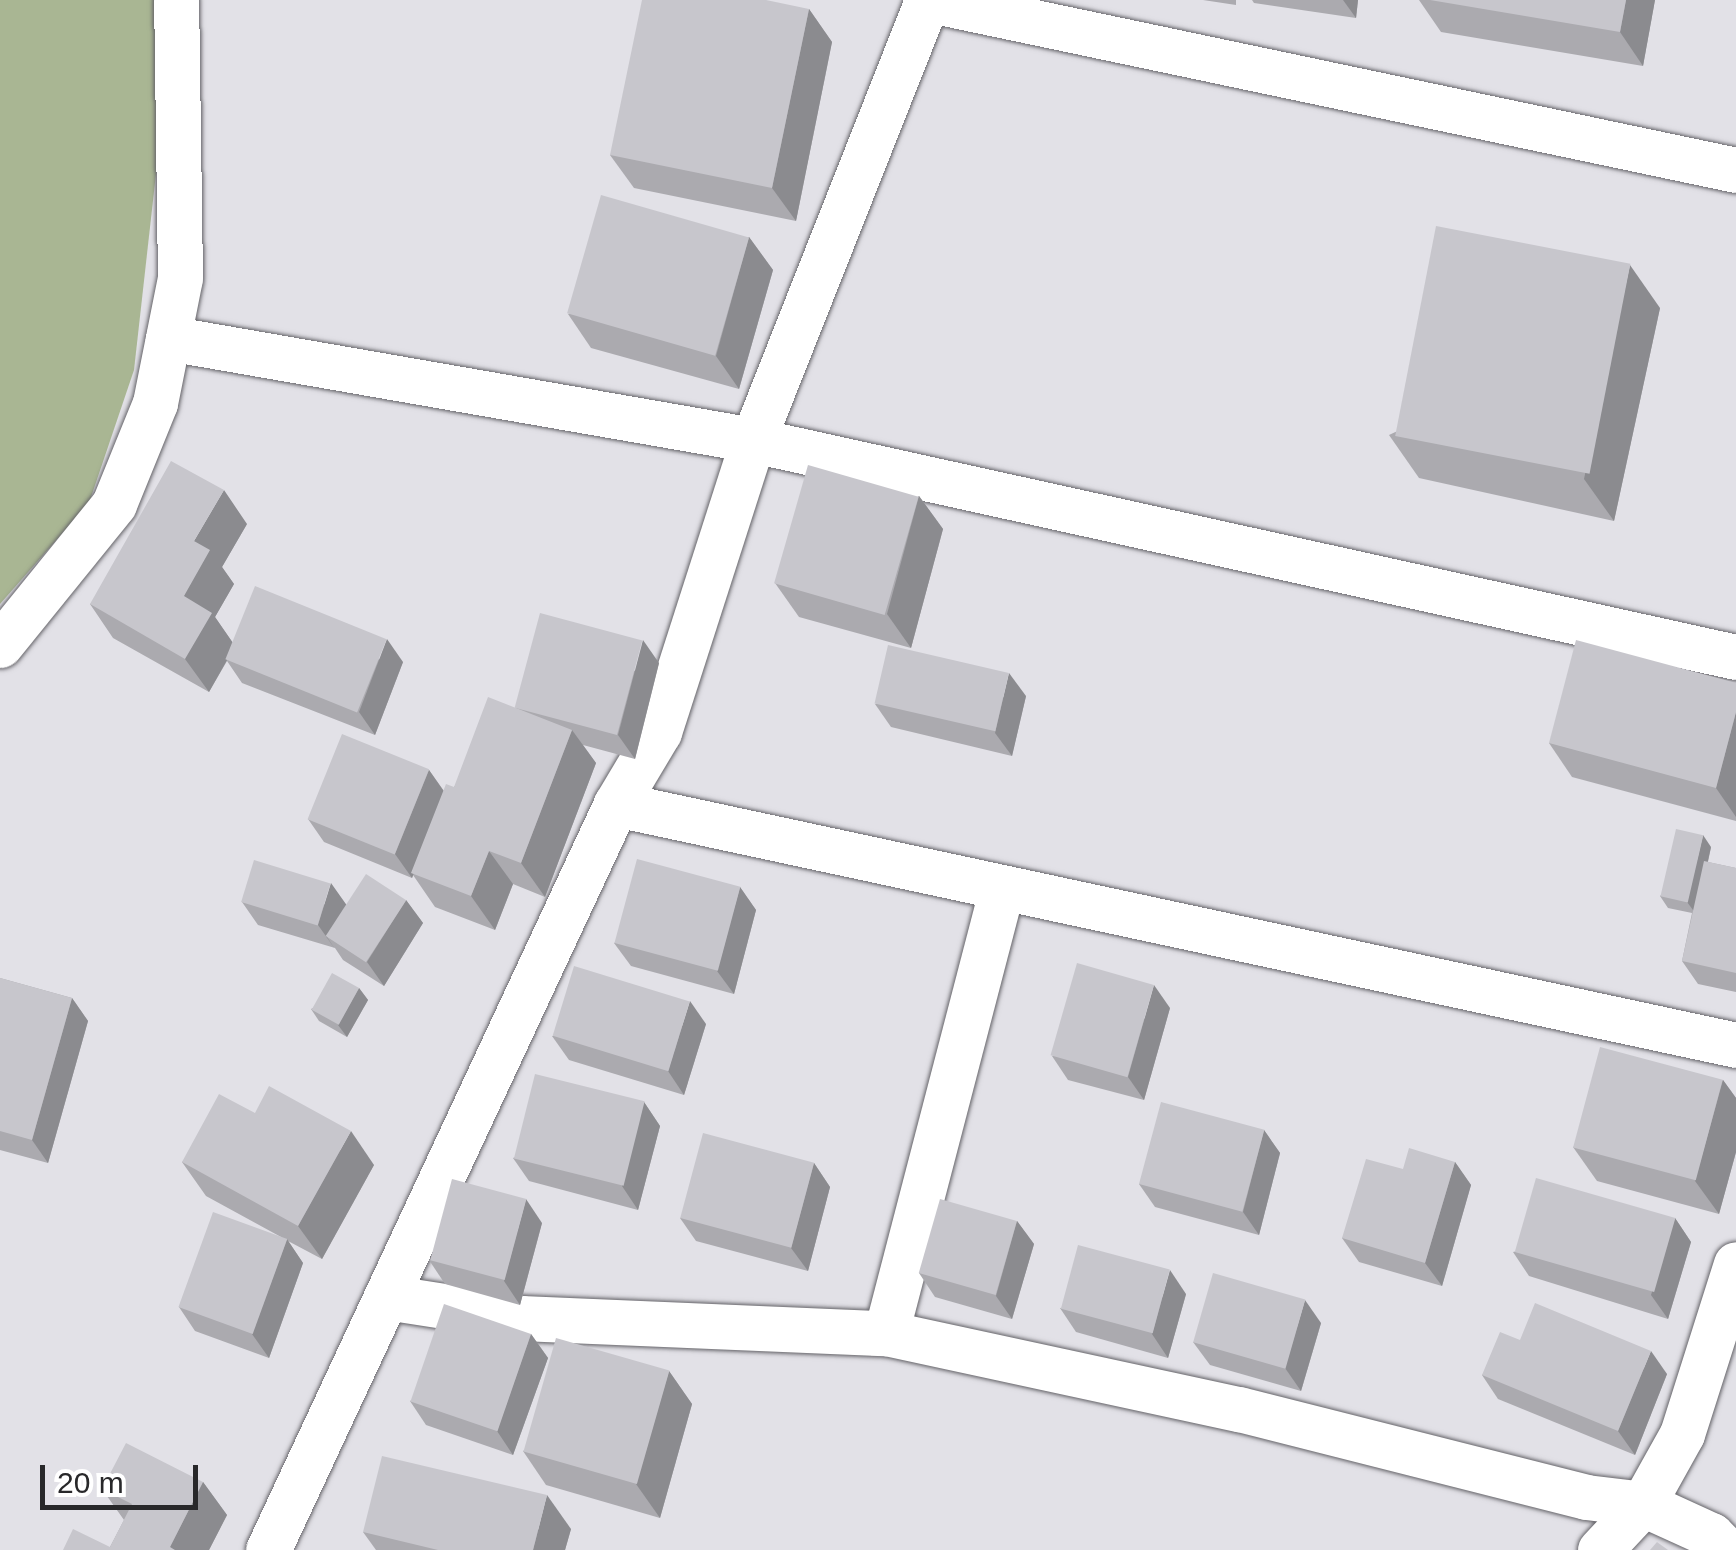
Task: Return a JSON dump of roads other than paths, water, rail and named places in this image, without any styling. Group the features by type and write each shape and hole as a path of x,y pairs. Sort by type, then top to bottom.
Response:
{"street":[{"path":"0,645 114,504 155,403 180,278 176,0"},
{"path":"268,1550 616,804 672,698 753,440 929,0 1736,170"},
{"path":"168,338 753,440 1736,657"},
{"path":"616,804 1001,891 1736,1045"},
{"path":"886,1333 1001,891"},
{"path":"1600,1550 1643,1504 1682,1434 1736,1264"},
{"path":"386,1298 521,1318 886,1333 1239,1408 1586,1497 1643,1504 1711,1535 1726,1550"}]}
